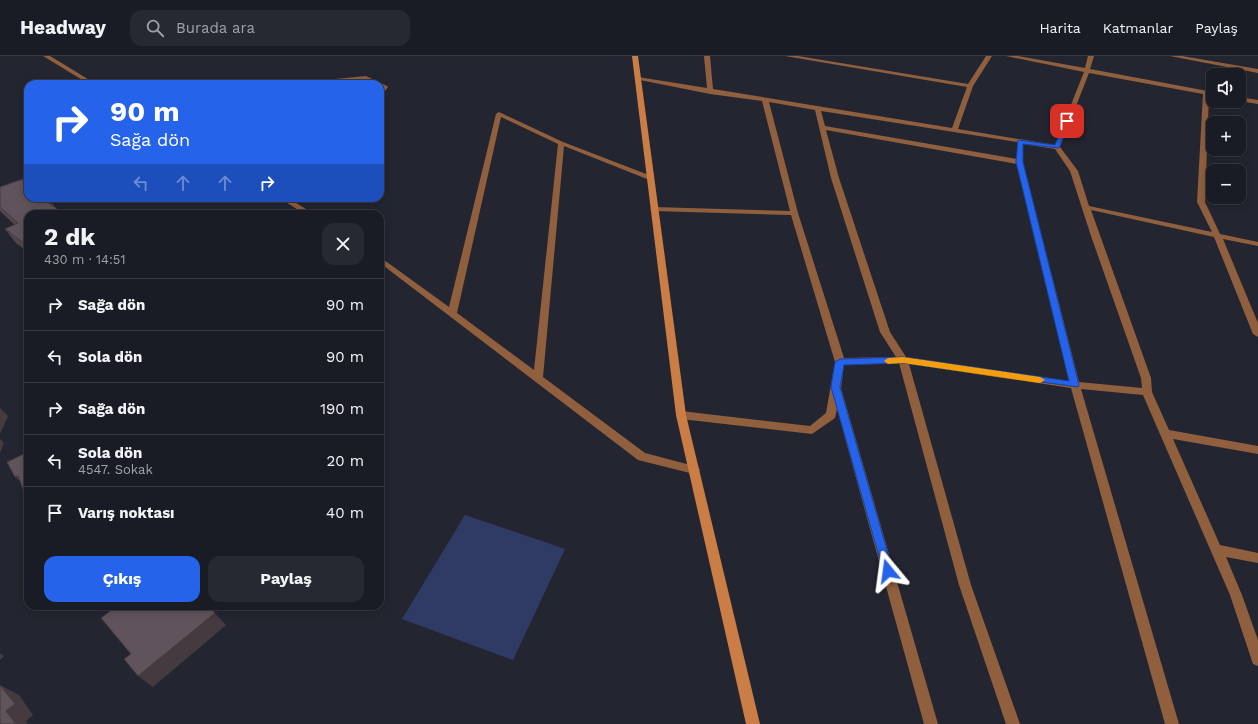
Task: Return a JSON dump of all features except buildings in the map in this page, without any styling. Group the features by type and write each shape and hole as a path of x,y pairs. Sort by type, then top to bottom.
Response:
{"main road":[{"path":"634,56 681,415 753,724"}],"street":[{"path":"46,56 86,80"},
{"path":"707,56 710,92"},
{"path":"788,56 970,86"},
{"path":"954,131 970,86 989,56"},
{"path":"1009,56 1206,92"},
{"path":"1057,147 1091,56"},
{"path":"1173,56 1258,72"},
{"path":"1222,56 1223,65"},
{"path":"345,80 366,78 370,80"},
{"path":"638,79 710,92 765,99 1057,147 1074,171 1146,378 1147,392 1236,595 1258,659"},
{"path":"681,415 812,430 831,415 840,362 794,213 765,99"},
{"path":"1246,100 1258,102"},
{"path":"817,108 835,178 886,332 903,360 965,585 1013,724"},
{"path":"1208,108 1201,202 1258,334"},
{"path":"452,314 499,114 561,143 650,177"},
{"path":"821,127 1020,162"},
{"path":"1020,142 1020,162 1075,385 1172,724"},
{"path":"538,379 561,143"},
{"path":"290,202 303,210"},
{"path":"1085,206 1258,244"},
{"path":"654,209 794,213"},
{"path":"384,262 642,458 694,470"},
{"path":"840,362 903,360 1075,385 1147,392"},
{"path":"836,387 931,724"},
{"path":"1165,433 1258,450"},
{"path":"1216,550 1258,558"}],"shaded area":[{"path":"465,515 565,549 513,660 402,619"}],"slow traffic":[{"path":"888,361 903,360 1040,380"}],"route":[{"path":"888,571 836,387 840,362 903,360 1075,385 1020,162 1020,142 1057,147 1067,121"}]}
